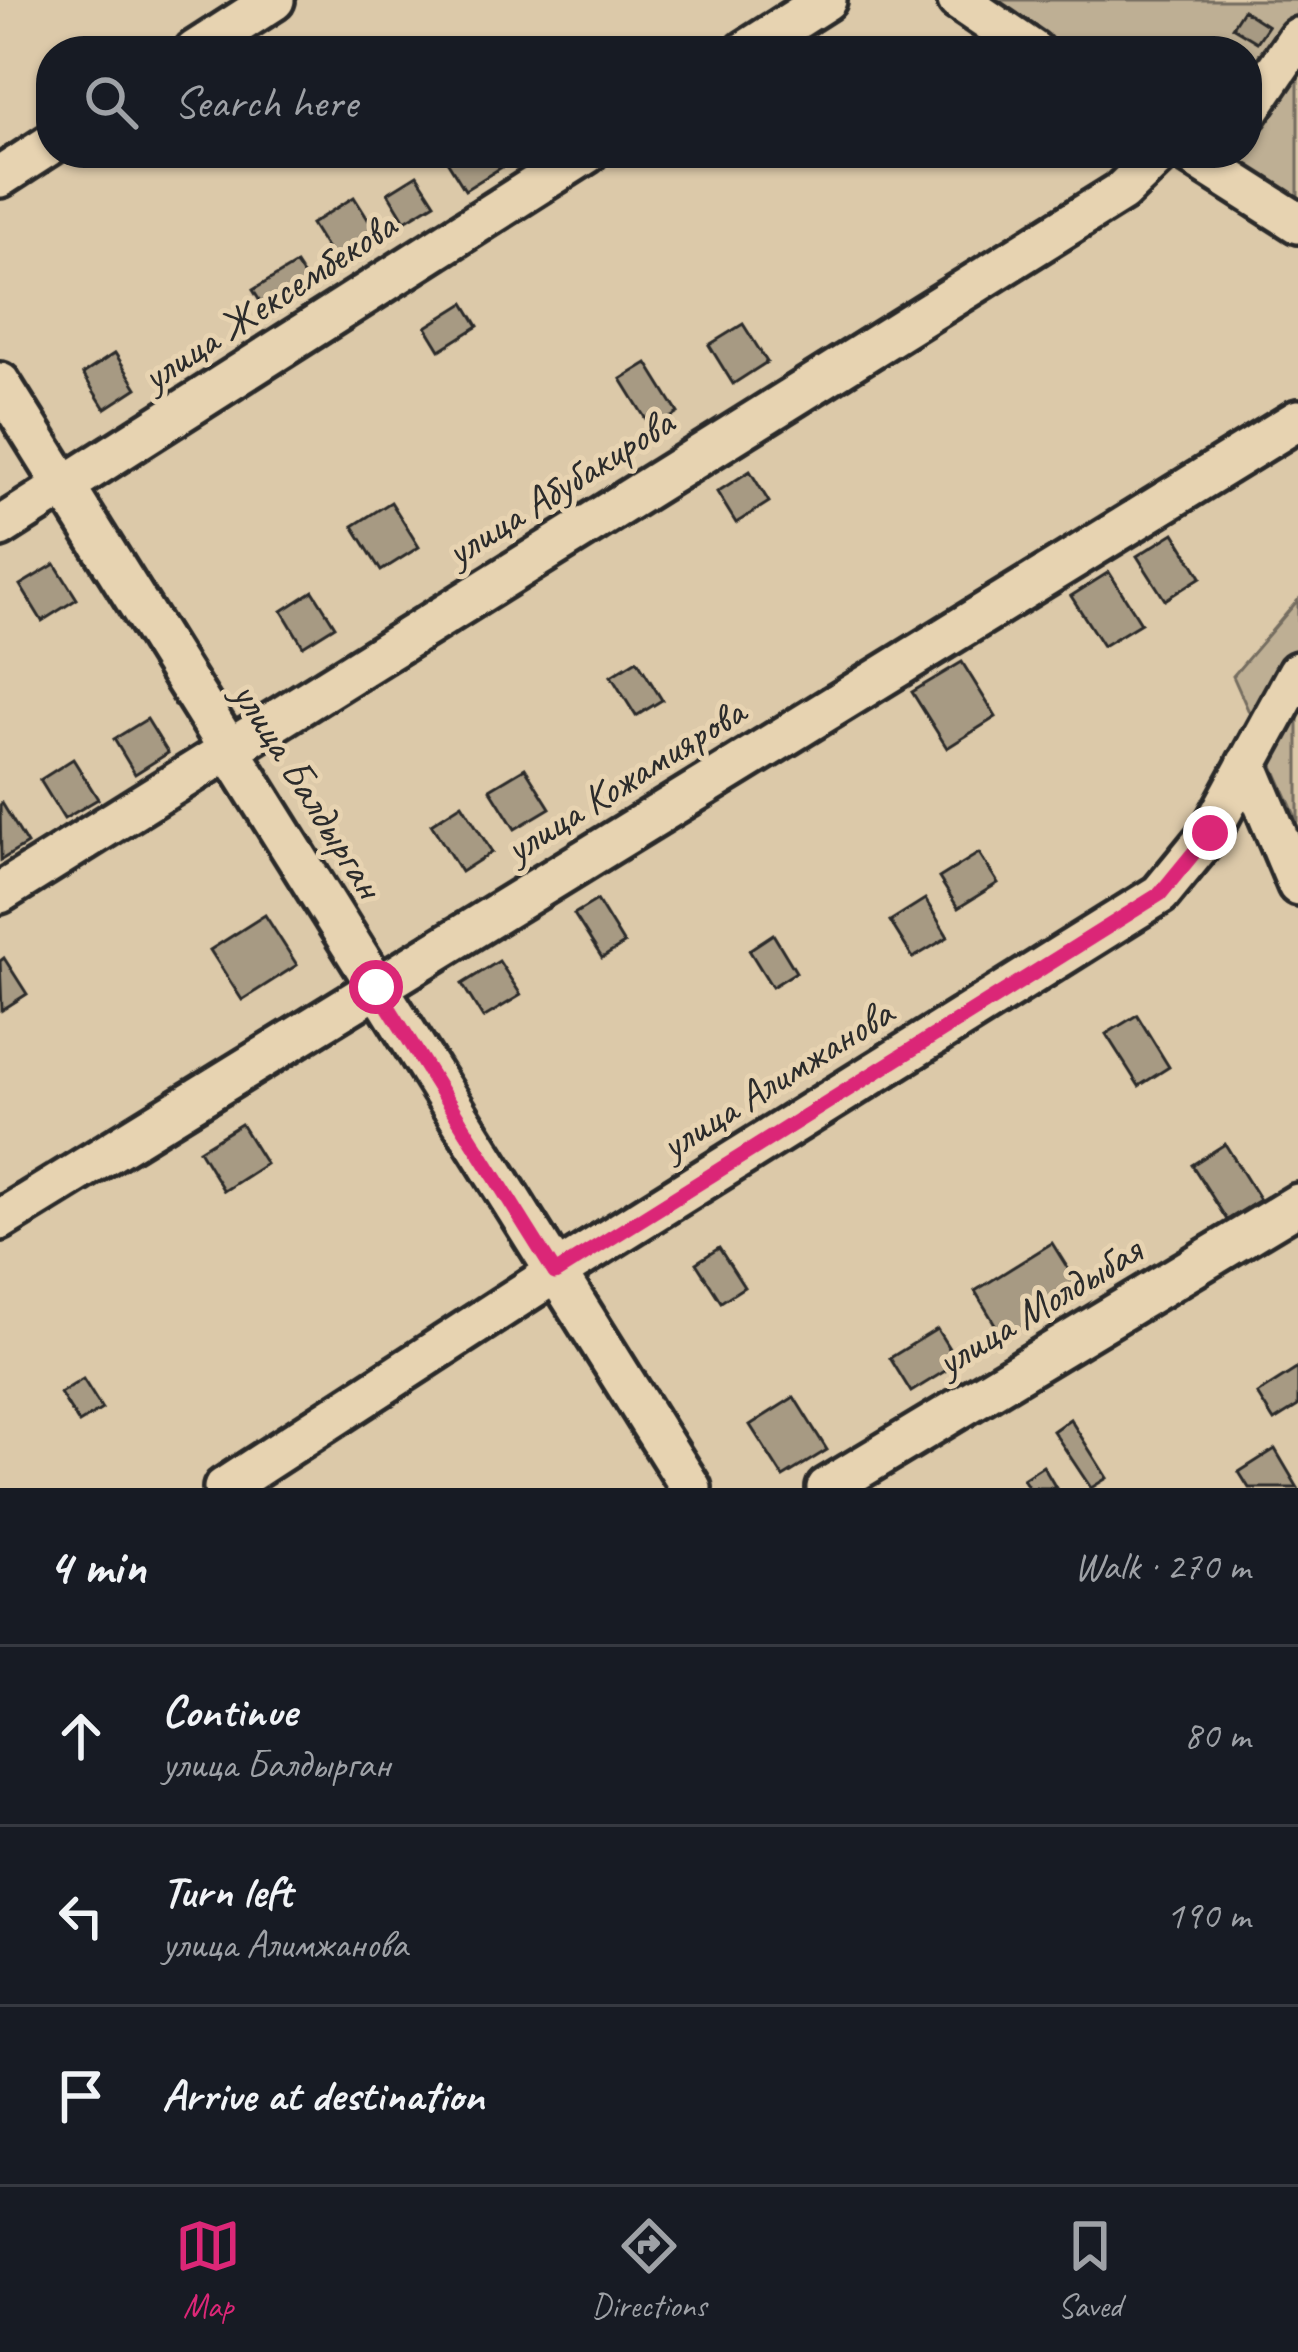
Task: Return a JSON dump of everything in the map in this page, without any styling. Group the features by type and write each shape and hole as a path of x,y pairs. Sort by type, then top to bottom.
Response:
{"street":[{"path":"218,36 274,0"},
{"path":"770,36 826,0"},
{"path":"958,0 1012,36"},
{"path":"1262,91 1298,38"},
{"path":"0,177 36,154"},
{"name":"улица Жексембекова","path":"0,527 564,168"},
{"name":"улица Абубакирова","path":"0,893 1121,192 1145,168"},
{"path":"1221,168 1298,223"},
{"name":"улица Балдырган","path":"0,382 692,1488"},
{"name":"улица Кожамиярова","path":"0,1220 1298,420"},
{"name":"улица Алимжанова","path":"224,1488 555,1273 1160,894 1210,833 1298,672"},
{"path":"1247,764 1298,885"},
{"name":"улица Молдыбая","path":"827,1488 1298,1204"}],"shaded area":[{"path":"953,0 1298,0 1298,217 1220,168 1262,168 1262,36 1010,36"},
{"path":"1298,600 1298,822 1233,676"}],"building":[{"path":"1243,10 1268,26 1261,36 1247,36 1232,27"},
{"path":"451,168 500,168 465,190"},
{"path":"417,175 435,203 405,221 388,193"},
{"path":"354,197 381,240 338,267 311,224"},
{"path":"296,264 311,287 268,314 253,290"},
{"path":"464,303 478,326 440,350 426,327"},
{"path":"743,324 767,362 733,384 709,345"},
{"path":"115,353 137,388 105,409 83,374"},
{"path":"647,363 678,413 652,429 621,379"},
{"path":"750,471 769,502 736,523 717,492"},
{"path":"391,502 419,547 381,571 353,526"},
{"path":"1174,533 1201,577 1165,600 1137,556"},
{"path":"55,564 77,599 42,621 20,585"},
{"path":"1109,572 1141,623 1103,646 1071,596"},
{"path":"313,591 335,626 303,646 282,611"},
{"path":"637,660 662,700 636,716 611,676"},
{"path":"962,662 996,717 947,748 912,692"},
{"path":"147,719 168,753 135,774 114,739"},
{"path":"73,759 98,799 64,819 40,780"},
{"path":"525,768 550,808 515,829 490,789"},
{"path":"462,804 492,852 461,872 431,824"},
{"path":"0,805 27,844 1,860"},
{"path":"979,853 998,883 958,908 939,878"},
{"path":"925,899 948,937 913,958 890,921"},
{"path":"597,900 624,944 602,958 574,914"},
{"path":"265,915 297,965 242,1000 210,950"},
{"path":"773,934 796,972 772,987 749,950"},
{"path":"4,958 27,994 2,1010 0,961"},
{"path":"499,961 521,995 483,1018 462,984"},
{"path":"1137,1015 1169,1067 1139,1086 1106,1034"},
{"path":"241,1124 266,1164 224,1191 199,1150"},
{"path":"1225,1144 1260,1200 1227,1220 1192,1165"},
{"path":"1052,1243 1082,1291 1004,1339 975,1291"},
{"path":"719,1248 744,1287 721,1302 696,1263"},
{"path":"937,1329 958,1363 911,1392 890,1358"},
{"path":"1298,1368 1298,1406 1274,1421 1257,1394"},
{"path":"83,1379 102,1409 79,1423 60,1393"},
{"path":"794,1397 827,1450 783,1477 750,1425"},
{"path":"1070,1419 1107,1478 1091,1488 1053,1431"},
{"path":"1275,1449 1298,1488 1249,1488 1239,1472"},
{"path":"1043,1466 1056,1488 1029,1488 1023,1479"}],"route":[{"path":"376,987 555,1273 1160,894 1210,833"}]}
